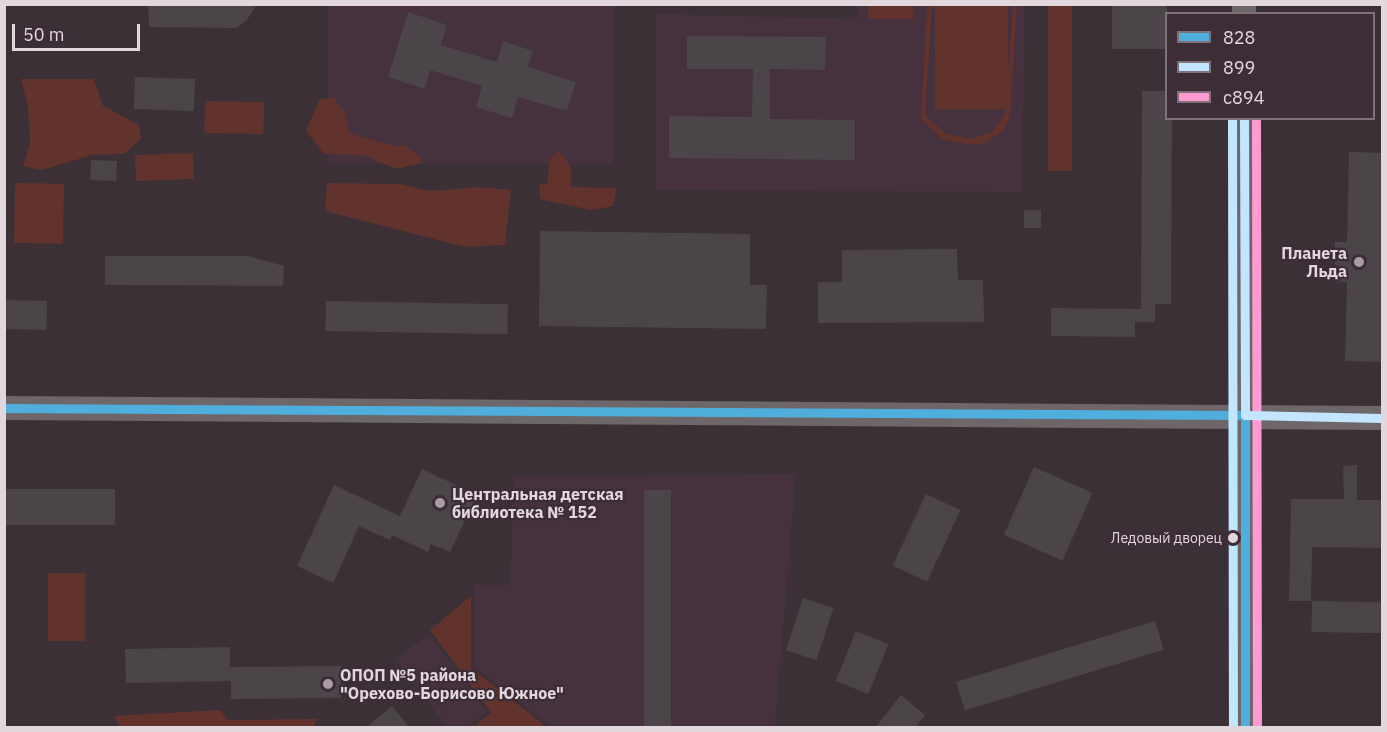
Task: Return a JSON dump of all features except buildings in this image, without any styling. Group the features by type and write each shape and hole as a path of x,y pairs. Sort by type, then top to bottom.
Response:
{"street":[{"path":"1244,120 1245,728"},
{"path":"4,408 1245,415 1383,418"}],"shaded area":[{"path":"328,5 613,5 613,164 328,164"},
{"path":"857,5 1025,5 1022,192 656,190 656,14 857,19"},
{"path":"868,5 913,5 913,19 868,19"},
{"path":"927,5 932,5 925,115 945,133 970,139 992,132 1005,113 1013,5 1017,5 1010,116 1005,129 986,143 970,145 942,139 921,119"},
{"path":"935,5 1008,5 1008,109 935,109"},
{"path":"1048,5 1072,5 1072,171 1048,171"},
{"path":"21,79 94,79 103,106 139,125 141,139 124,154 92,155 42,170 23,166 30,143 28,107"},
{"path":"333,97 346,114 349,133 395,146 404,145 422,158 420,164 397,169 362,155 324,154 306,131 319,100"},
{"path":"205,101 264,102 263,134 204,133"},
{"path":"559,151 571,167 571,187 617,188 613,206 591,210 540,199 539,183 547,184 550,159"},
{"path":"193,153 194,179 136,181 135,155"},
{"path":"15,183 64,184 63,244 14,243"},
{"path":"327,183 399,184 430,191 479,187 511,190 505,245 465,247 325,211"},
{"path":"796,474 775,727 552,727 474,667 473,585 510,585 514,477"},
{"path":"48,573 85,573 85,641 48,641"},
{"path":"471,596 471,668 547,727 473,727 491,713 430,630"},
{"path":"429,634 487,712 466,727 447,727 395,659"},
{"path":"220,710 228,720 317,719 313,728 121,728 114,716"}],"transit line":[{"name":"899","path":"1232,120 1233,728"},
{"path":"1244,120 1245,415"},
{"name":"с894","path":"1256,120 1257,728"},
{"name":"828","path":"4,408 1245,415"},
{"name":"828","path":"1245,415 1245,728"},
{"path":"1245,415 1382,418"}],"place":[{"name":"Планета Льда","path":"1359,262"},
{"name":"Центральная детская библиотека № 152","path":"440,503"},
{"name":"Ледовый дворец","path":"1233,538"},
{"name":"ОПОП №5 района \"Орехово-Борисово Южное\"","path":"328,684"}]}
